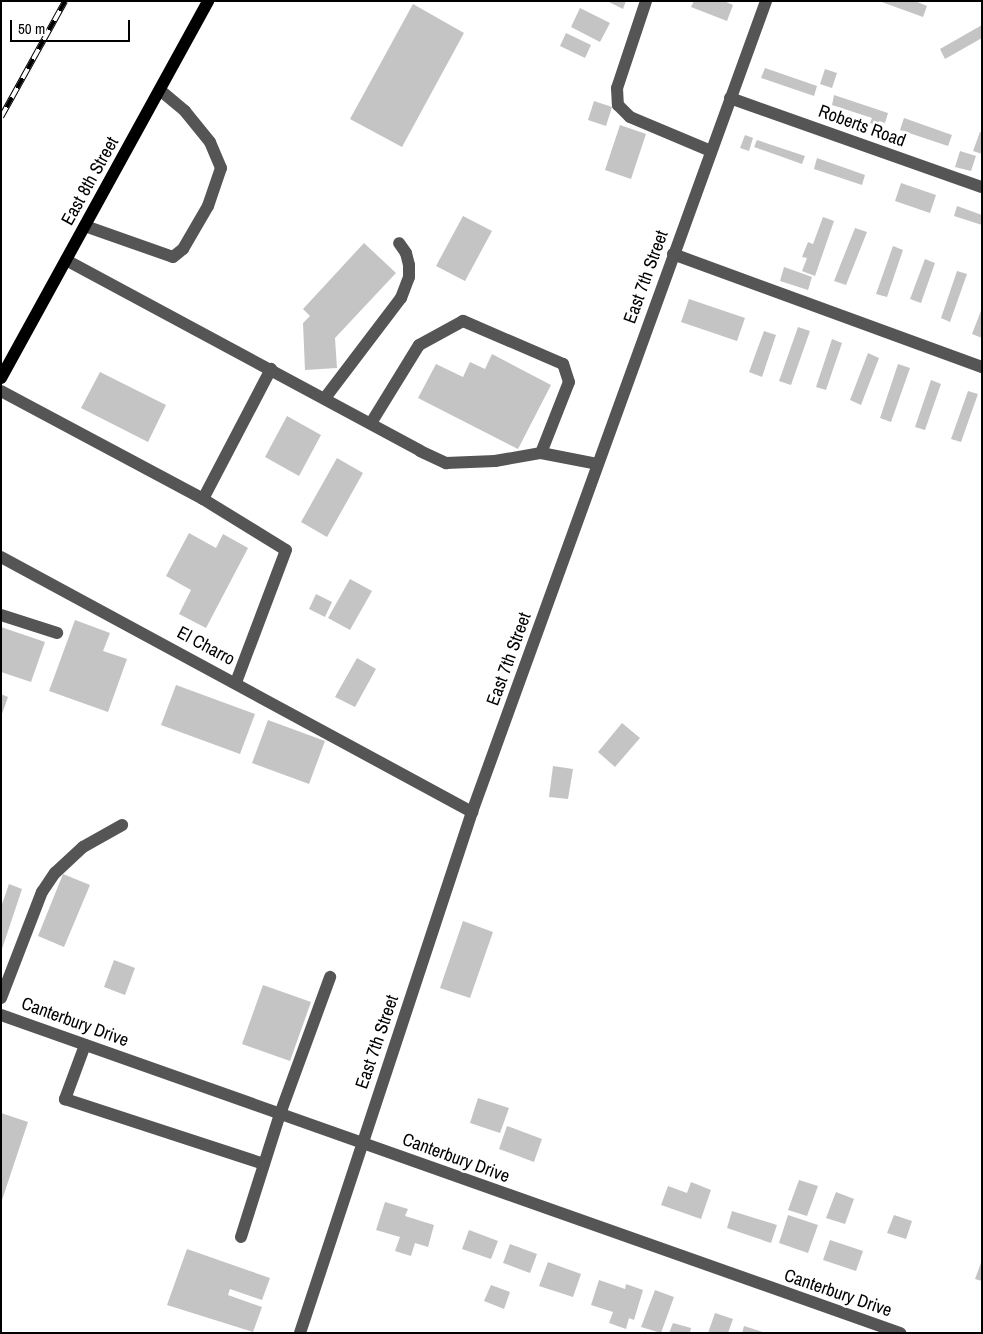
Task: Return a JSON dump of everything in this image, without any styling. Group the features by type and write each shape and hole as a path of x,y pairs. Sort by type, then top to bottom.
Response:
{"main road":[{"name":"East 8th Street","path":"1,378 208,1"}],"street":[{"path":"646,1 617,88 618,104 630,117 711,151"},
{"name":"East 7th Street","path":"300,1333 472,812 766,1"},
{"path":"85,226 174,256 183,249 208,206 222,168 210,142 185,111 160,90"},
{"name":"Roberts Road","path":"730,98 982,187"},
{"path":"325,398 401,298 409,277 409,265 406,253 399,244"},
{"path":"673,254 982,367"},
{"path":"66,260 446,463 495,461 541,453 597,464"},
{"path":"371,424 419,345 463,321 563,364 569,382 541,453"},
{"path":"1,391 204,499 271,370"},
{"name":"El Charro","path":"1,556 236,682 286,550 204,499"},
{"path":"1,615 57,633"},
{"path":"236,682 472,812"},
{"path":"1,998 42,892 55,873 83,847 122,825"},
{"path":"241,1237 280,1114 330,978"},
{"name":"Canterbury Drive","path":"1,1015 900,1333"},
{"path":"86,1045 65,1099 264,1164"}],"building":[{"path":"607,1 626,1 623,9"},
{"path":"694,1 724,1 733,5 727,21 691,7"},
{"path":"879,1 915,1 927,6 923,17"},
{"path":"413,4 464,33 402,147 350,119"},
{"path":"580,8 610,23 600,42 571,27"},
{"path":"982,25 982,38 945,59 940,49"},
{"path":"566,33 591,45 585,58 560,46"},
{"path":"765,68 817,86 814,96 761,78"},
{"path":"825,69 837,73 832,88 820,84"},
{"path":"834,95 888,113 885,123 879,121 878,126 870,123 872,118 832,105"},
{"path":"594,101 612,107 606,126 588,120"},
{"path":"904,118 952,135 948,146 900,130"},
{"path":"620,125 646,134 631,179 605,170"},
{"path":"980,132 982,132 982,154 973,151"},
{"path":"745,135 753,138 749,151 740,148"},
{"path":"757,140 805,156 802,164 754,147"},
{"path":"960,151 976,156 971,171 955,167"},
{"path":"817,158 865,175 862,185 814,169"},
{"path":"901,183 936,195 930,213 895,201"},
{"path":"957,206 982,215 982,225 954,216"},
{"path":"463,216 492,231 465,281 436,266"},
{"path":"823,217 834,221 815,276 802,271 807,258 802,257 808,242 813,244"},
{"path":"855,228 867,232 846,285 834,281"},
{"path":"364,243 396,273 335,338 337,368 305,370 303,323 310,316 303,309"},
{"path":"893,246 903,250 887,297 876,294"},
{"path":"925,259 935,263 921,303 910,299"},
{"path":"784,267 812,277 808,290 780,281"},
{"path":"957,271 967,274 950,322 941,318"},
{"path":"689,299 745,318 737,341 681,322"},
{"path":"982,308 982,338 972,334"},
{"path":"798,327 810,331 791,385 779,381"},
{"path":"764,331 776,335 762,377 749,372"},
{"path":"832,339 842,343 826,390 816,387"},
{"path":"868,353 879,358 861,405 850,400"},
{"path":"492,354 551,385 518,449 418,398 436,364 463,377 470,362 485,369"},
{"path":"898,364 910,368 891,422 880,418"},
{"path":"100,372 166,405 148,442 81,408"},
{"path":"931,380 941,384 925,430 915,427"},
{"path":"968,391 978,394 961,442 951,439"},
{"path":"287,416 321,435 299,476 265,457"},
{"path":"337,458 363,473 327,537 301,522"},
{"path":"189,533 216,548 223,534 248,548 206,628 179,614 191,590 166,576"},
{"path":"350,579 372,591 350,630 328,618"},
{"path":"316,594 332,602 325,617 309,609"},
{"path":"75,620 110,633 103,651 127,659 108,712 49,691"},
{"path":"1,627 45,642 31,682 1,672"},
{"path":"357,658 376,669 355,707 335,697"},
{"path":"176,685 255,714 240,754 161,725"},
{"path":"1,694 8,697 2,714 1,714"},
{"path":"268,720 325,741 309,784 252,763"},
{"path":"622,723 640,738 615,767 598,752"},
{"path":"553,766 573,769 568,799 549,797"},
{"path":"63,874 90,885 64,947 38,936"},
{"path":"9,884 22,889 2,949 1,907"},
{"path":"463,921 493,932 470,998 440,988"},
{"path":"114,960 135,968 125,995 104,987"},
{"path":"263,985 311,1002 290,1061 242,1044"},
{"path":"478,1098 509,1108 500,1133 470,1123"},
{"path":"1,1113 28,1122 2,1200 1,1200"},
{"path":"507,1126 542,1139 534,1162 499,1149"},
{"path":"799,1180 818,1186 807,1216 788,1210"},
{"path":"691,1182 711,1190 701,1219 661,1205 668,1186 687,1193"},
{"path":"836,1192 854,1199 845,1224 826,1218"},
{"path":"385,1202 408,1209 405,1216 434,1225 428,1247 415,1243 411,1256 395,1251 400,1237 376,1230"},
{"path":"732,1211 777,1225 771,1243 727,1228"},
{"path":"788,1215 818,1225 808,1253 779,1243"},
{"path":"894,1215 912,1221 906,1239 887,1233"},
{"path":"469,1230 498,1241 491,1259 462,1249"},
{"path":"830,1240 863,1251 856,1271 823,1260"},
{"path":"510,1244 537,1254 530,1273 503,1263"},
{"path":"187,1249 270,1278 262,1300 230,1289 228,1295 262,1307 253,1332 167,1305"},
{"path":"982,1260 982,1281 975,1279"},
{"path":"548,1262 581,1274 573,1297 539,1286"},
{"path":"599,1280 625,1289 626,1284 643,1290 634,1320 629,1318 626,1329 609,1323 613,1312 591,1305"},
{"path":"491,1285 510,1292 504,1309 484,1301"},
{"path":"655,1290 674,1297 661,1333 641,1327"},
{"path":"715,1313 733,1319 728,1333 708,1333"},
{"path":"673,1323 691,1328 690,1333 669,1333"},
{"path":"744,1326 763,1332 763,1333 742,1333"}],"railway":[{"path":"1,117 65,1"}]}
